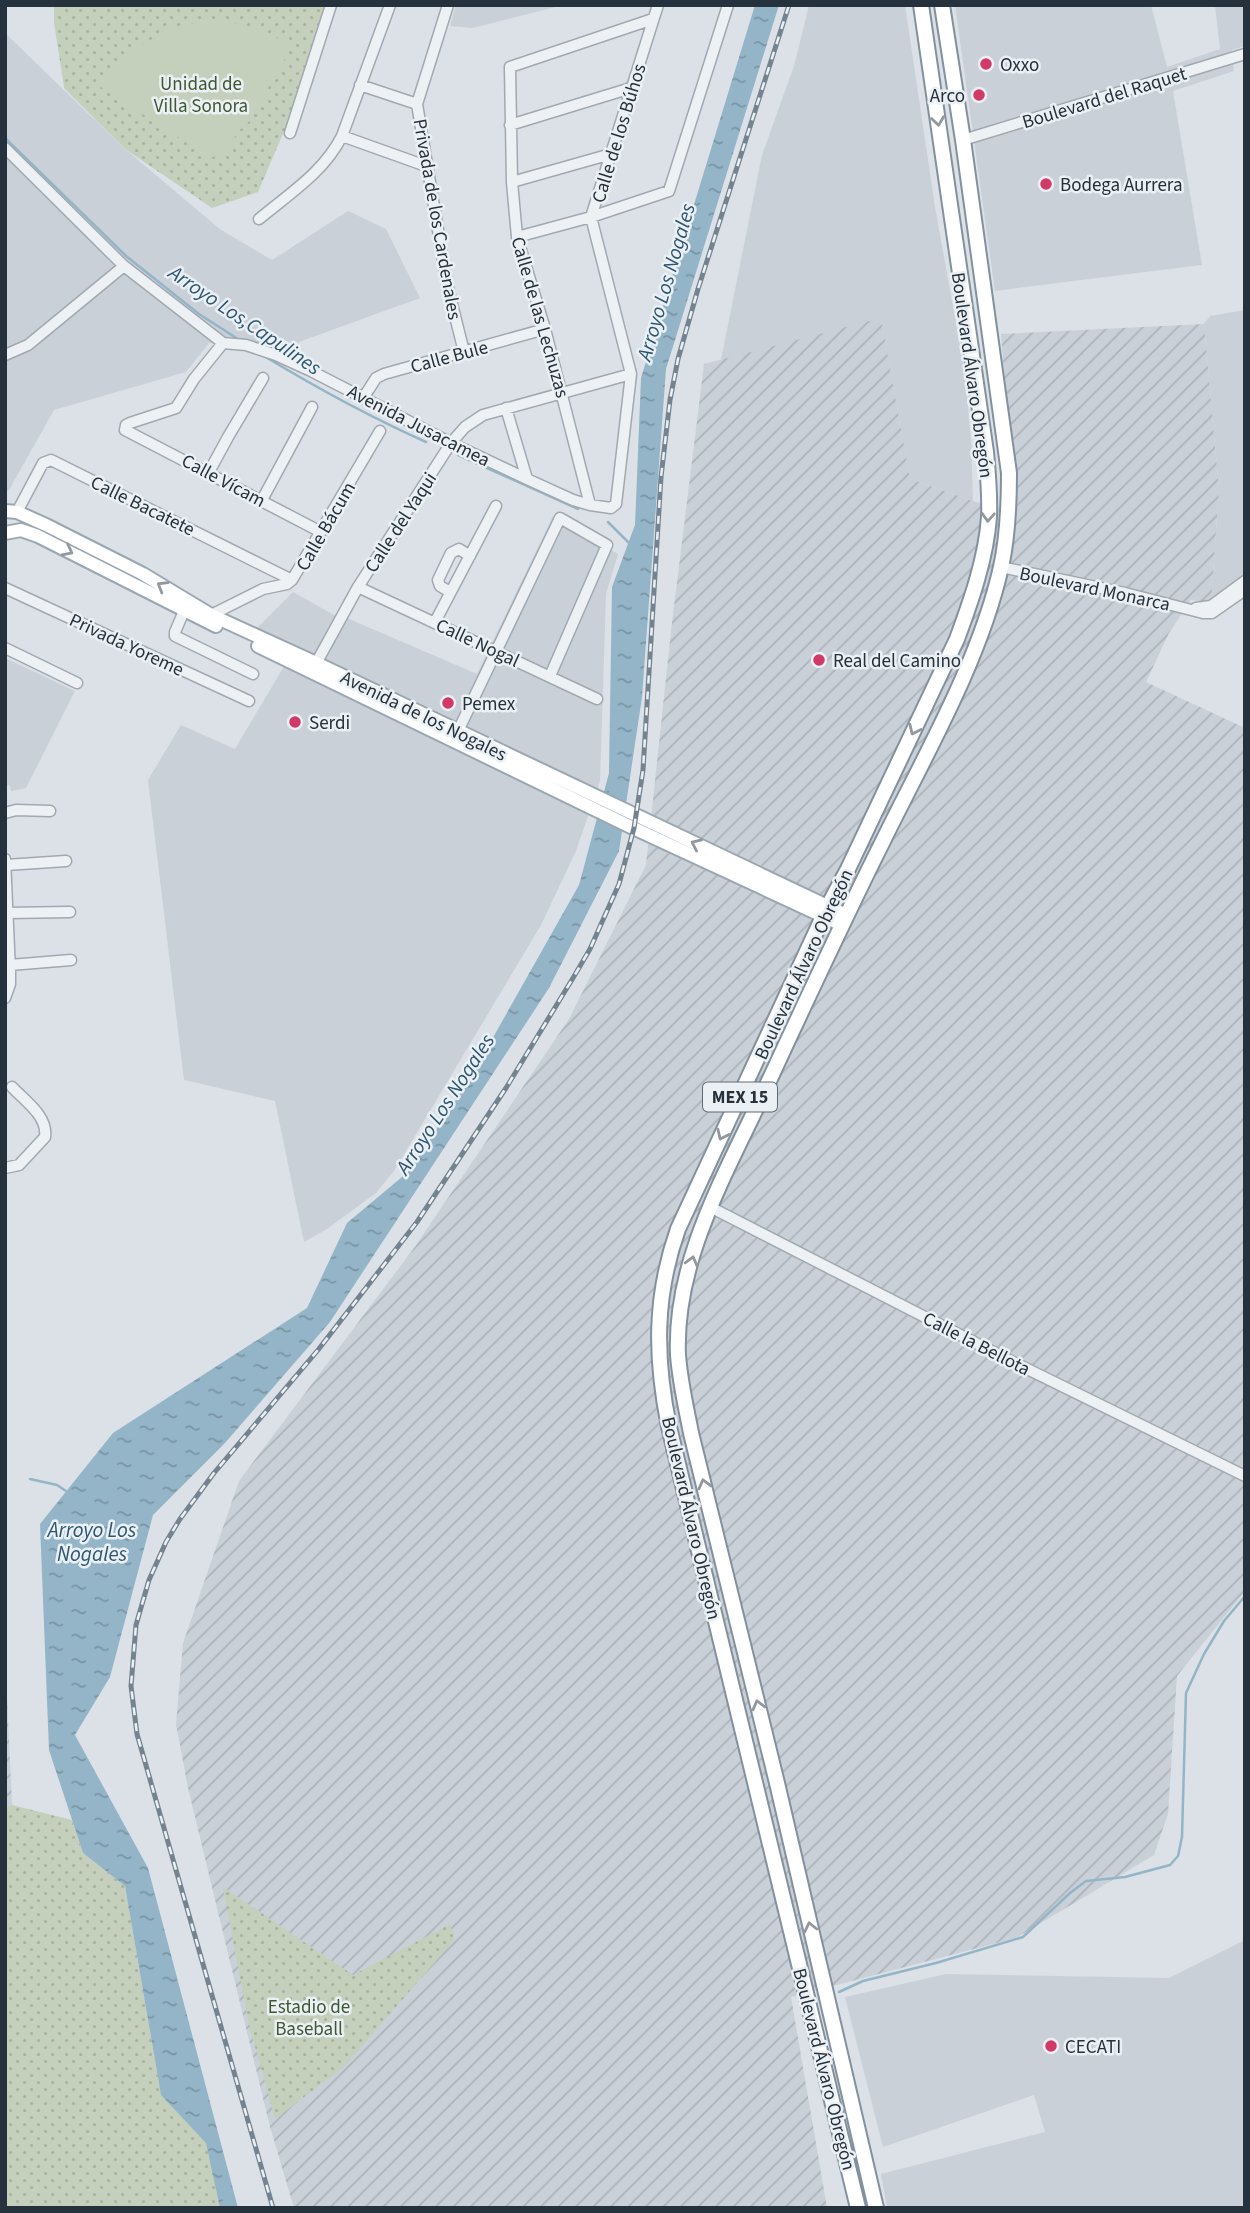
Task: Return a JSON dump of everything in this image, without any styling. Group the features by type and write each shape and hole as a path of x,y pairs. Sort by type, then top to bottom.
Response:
{"highway":[{"name":"Boulevard Álvaro Obregón","path":"858,2208 671,1437 658,1353 659,1302 668,1257 678,1229 826,911 957,639 976,582 985,543 989,517 986,452 920,5"},
{"name":"Boulevard Álvaro Obregón","path":"876,2208 777,1783 691,1433 678,1353 685,1284 710,1207 844,920 957,690 990,607 1001,567 1008,519 1009,473 943,5"}],"main road":[{"name":"Avenida de los Nogales","path":"11,511 143,575 211,615 314,668 844,920"},
{"name":"Avenida de los Nogales","path":"7,530 21,530 38,536 184,611 458,731 596,804"}],"street":[{"path":"290,133 331,5"},
{"path":"258,219 324,164 342,136 390,5"},
{"name":"Privada de los Cardenales","path":"448,5 417,104 447,284 464,352"},
{"name":"Calle de los Búhos","path":"613,508 616,504 631,374 591,217 658,5"},
{"path":"517,237 663,195 671,189 728,5"},
{"name":"Calle de las Lechuzas","path":"590,505 545,329 517,237 512,182 510,67 653,19"},
{"name":"Boulevard del Raquet","path":"963,140 1245,54"},
{"path":"360,85 417,104"},
{"path":"510,125 631,88"},
{"path":"342,136 426,166"},
{"name":"Avenida Jusacamea","path":"5,148 124,266 223,343 246,345 276,355 451,443 573,500 613,508"},
{"path":"512,182 611,154"},
{"path":"5,355 28,345 124,266"},
{"name":"Calle Bule","path":"364,397 379,376 545,329"},
{"name":"Calle Vícam","path":"223,343 194,379 176,408 130,422 125,430 321,532"},
{"name":"Calle del Yaqui","path":"314,668 358,587 451,443 473,421 506,408 631,374"},
{"path":"209,472 263,378"},
{"path":"262,500 312,407"},
{"path":"506,408 527,479"},
{"name":"Calle Bácum","path":"211,615 264,589 287,584 292,579 380,430"},
{"name":"Calle Bacatete","path":"11,511 43,463 51,460 292,579"},
{"path":"435,622 496,506"},
{"path":"458,731 560,517 607,545 550,676"},
{"path":"450,592 440,586 438,580 451,553 459,549 470,556"},
{"name":"Boulevard Monarca","path":"1001,567 1101,588 1203,614 1212,613 1245,590"},
{"name":"Boulevard Monarca","path":"1188,609 1211,606 1245,581"},
{"name":"Privada Yoreme","path":"5,587 249,701"},
{"name":"Calle Nogal","path":"358,587 597,699"},
{"path":"184,611 175,636 253,674"},
{"path":"5,648 77,683"},
{"path":"5,813 16,810 50,811"},
{"path":"5,859 10,965 10,984 5,998"},
{"path":"6,865 66,861"},
{"path":"8,913 70,912"},
{"path":"10,965 71,960"},
{"path":"5,1168 19,1165 45,1137 46,1132 43,1119 12,1087"},
{"name":"Calle la Bellota","path":"710,1207 1019,1366 1245,1476"}],"shaded area":[{"path":"456,5 563,5 473,28 450,26"},
{"path":"809,5 905,5 935,207 965,373 973,501 910,479 881,319 721,360 762,155 794,66"},
{"path":"955,5 1151,5 1167,67 1220,49 1215,5 1245,5 1245,46 1232,50 1234,71 1173,91 1202,265 995,291"},
{"path":"5,33 125,149 221,230 272,260 348,211 386,229 420,298 285,347 209,343 186,372 54,410 9,490 5,492"},
{"path":"1245,310 1245,578 1211,603 1219,490 1204,324 1210,316"},
{"path":"881,318 910,479 1015,512 1001,334 1204,324 1219,490 1211,603 1191,600 1169,633 1146,682 1245,728 1245,1591 1177,1676 1168,1814 1154,1855 1016,1938 791,1997 827,2208 294,2208 270,2127 188,1788 176,1724 183,1643 239,1481 414,1248 569,1019 646,865 704,364"},
{"path":"553,516 618,554 606,594 600,781 576,851 541,925 394,1171 376,1193 327,1229 304,1242 275,1101 184,1080 148,780 181,725 235,749 283,668 288,643 255,630 293,592 334,615 477,674"},
{"path":"5,658 75,691 26,788 11,791 10,786 5,784"},
{"path":"5,1652 12,1805 5,1807"},
{"name":"CECATI","path":"1245,1940 1245,2208 887,2208 881,2174 1045,2132 1034,2095 883,2147 845,1997 946,1974 1169,1978"}],"green space":[{"name":"Unidad de Villa Sonora","path":"54,5 338,5 258,192 212,208 125,149 64,88"},
{"path":"229,22 258,29 293,45 245,128 240,129 225,153 210,158 96,84 142,45 168,31 196,23"},
{"path":"12,1805 72,1820 83,1853 125,1886 161,2094 207,2143 220,2208 5,2208 5,1807"},
{"name":"Estadio de Baseball","path":"223,1887 353,1975 450,1924 455,1939 344,2067 275,2119 249,2025"}],"water":[{"name":"Arroyo Los Nogales","path":"755,5 779,5 666,369 642,697 619,851 549,988 330,1322 225,1443 153,1515 110,1677 75,1735 148,1868 238,2208 220,2208 206,2143 161,2095 125,1886 83,1853 49,1750 40,1524 113,1433 307,1308 347,1223 408,1172 469,1080 579,885 609,773 612,587 635,525 641,378"}],"waterway":[{"name":"Arroyo Los,Capulines","path":"5,138 126,256 199,314 241,341"},
{"name":"Arroyo Los,Capulines","path":"264,356 344,402 426,442"},
{"path":"458,455 578,509"},
{"path":"608,522 631,545"},
{"path":"30,1479 57,1485 69,1493"},
{"path":"839,1992 863,1981 1023,1937 1086,1881 1125,1877 1170,1865 1178,1856 1182,1837 1186,1693 1204,1654 1224,1621 1245,1596"}],"railway":[{"path":"273,2208 137,1734 131,1686 136,1625 149,1580 180,1519 214,1473 318,1350 417,1222 506,1088 573,978 590,949 619,884 634,828 643,770 661,477 670,400 678,359 698,289 789,5"}],"place":[{"name":"Oxxo","path":"986,64"},
{"name":"Arco","path":"979,95"},
{"name":"Bodega Aurrera","path":"1046,184"},
{"name":"Real del Camino","path":"819,660"},
{"name":"Pemex","path":"448,703"},
{"name":"Serdi","path":"295,722"},
{"name":"CECATI","path":"1051,2046"}]}
